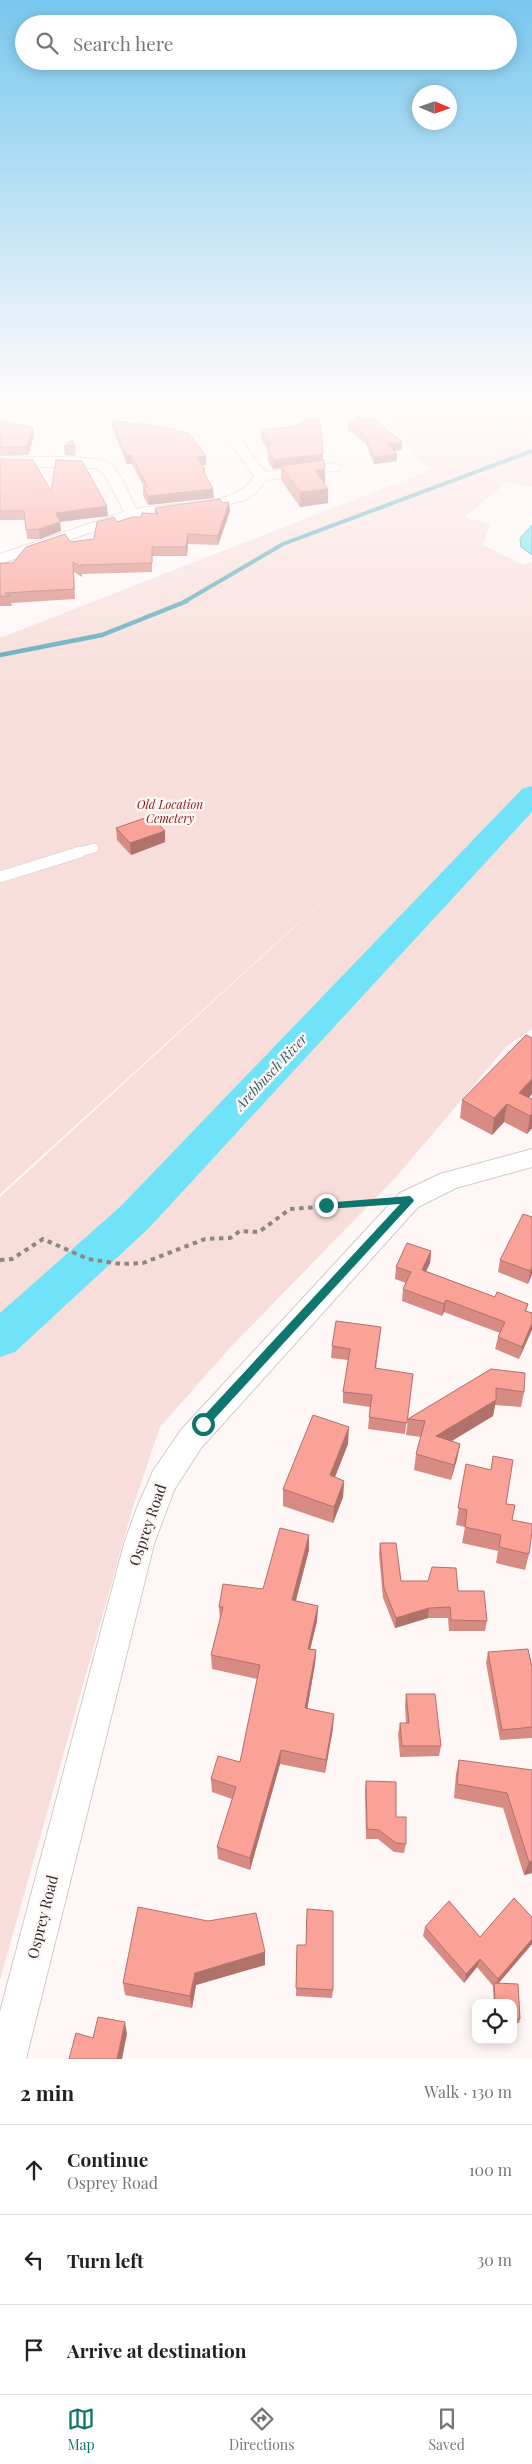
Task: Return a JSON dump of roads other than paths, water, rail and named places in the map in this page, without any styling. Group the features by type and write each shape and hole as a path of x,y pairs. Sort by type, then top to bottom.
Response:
{"street":[{"path":"122,498 132,514"},
{"path":"0,559 132,514 211,504 238,498"},
{"name":"Osprey Road","path":"7,2059 139,1544 162,1482 178,1454 203,1424 410,1200 449,1181 532,1158"}],"lane":[{"path":"0,877 94,848"}],"water":[{"path":"532,525 532,555 521,547 520,538"}],"waterway":[{"path":"184,602 283,544 406,498"},
{"path":"0,655 102,635 187,601"},
{"name":"Arebbusch River","path":"0,1339 135,1217 532,795"}],"park label":[{"name":"Old Location Cemetery","path":"170,812"}]}
